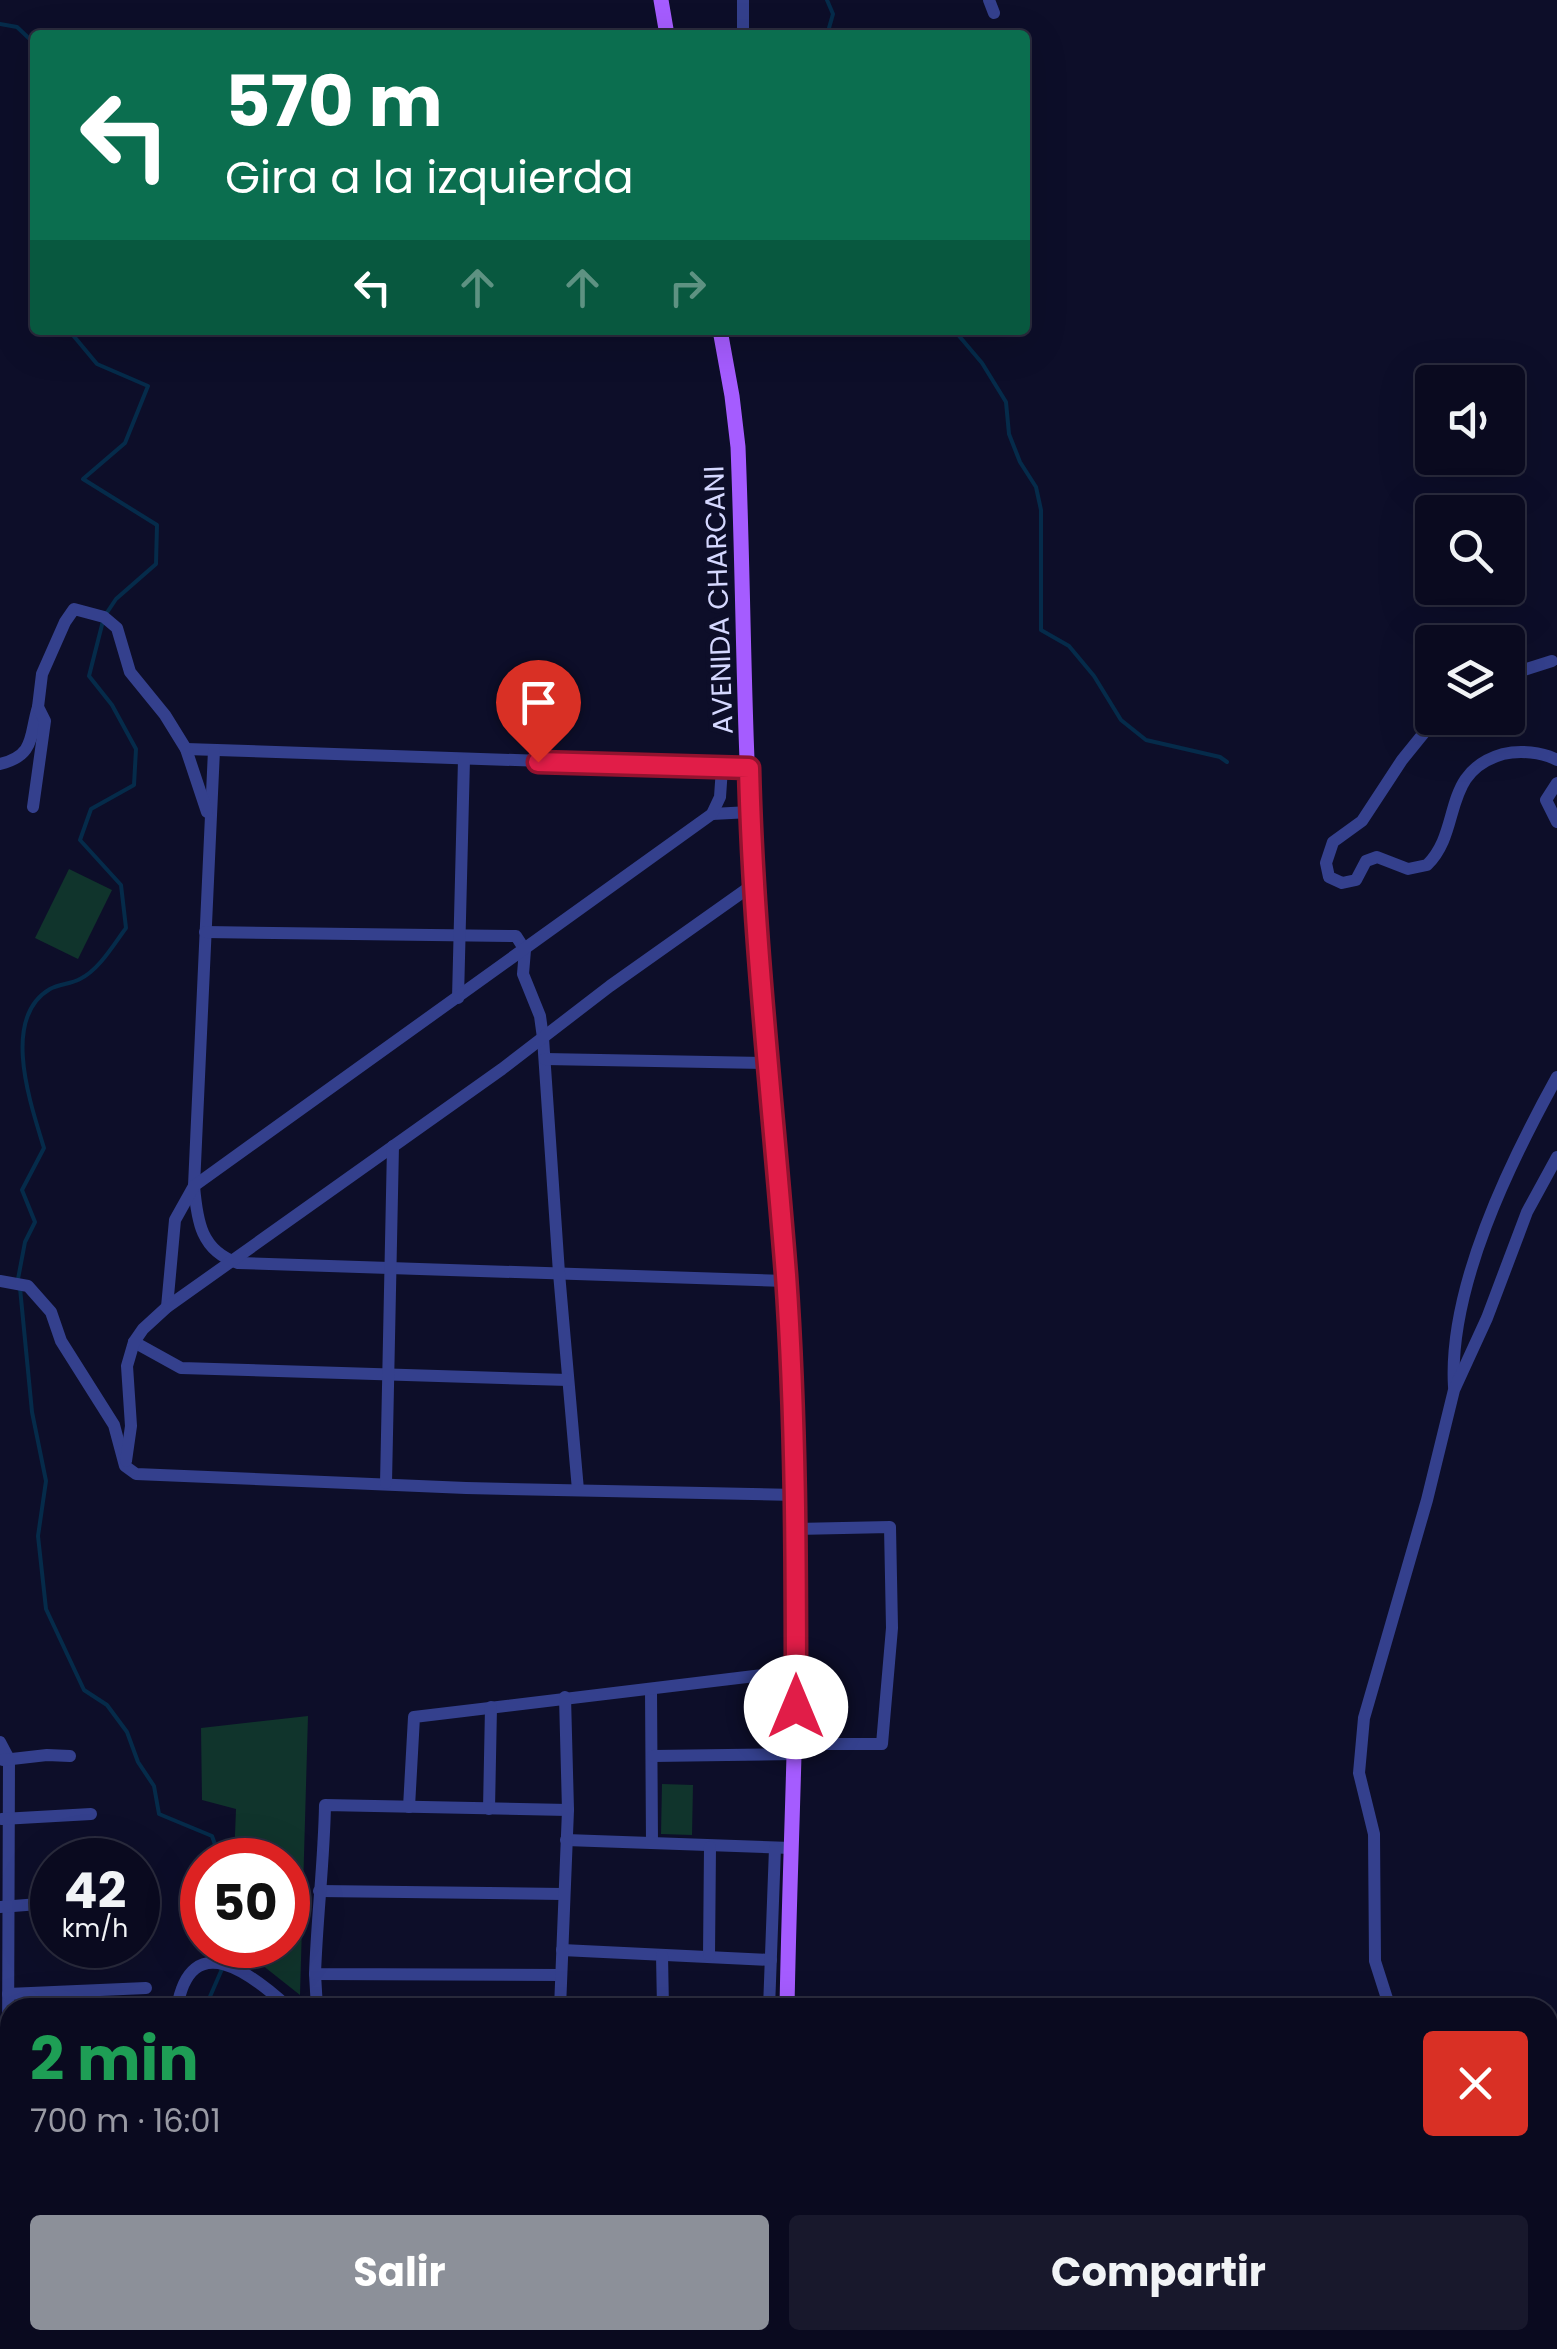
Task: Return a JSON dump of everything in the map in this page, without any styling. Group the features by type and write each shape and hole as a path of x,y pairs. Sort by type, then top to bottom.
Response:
{"main road":[{"path":"660,0 666,30"},
{"name":"AVENIDA CHARCANI","path":"721,335 738,447 750,812 786,1281 796,1495 796,1749 783,1848 787,1998"}],"street":[{"path":"742,30 743,0"},
{"path":"0,764 25,752 32,741 42,674 74,609 104,618 117,628 130,672 186,749 209,819"},
{"path":"1525,670 1552,661"},
{"path":"32,807 45,722 38,707"},
{"path":"1422,735 1368,812 1333,842 1326,863 1329,877 1342,883 1356,880 1366,862 1377,857 1408,869 1427,865 1444,842 1452,805 1470,773 1514,752 1557,760"},
{"path":"186,749 749,768"},
{"path":"214,750 194,1186 198,1221 205,1240 216,1253 238,1262 786,1281"},
{"path":"458,998 464,759"},
{"path":"166,1306 175,1220 194,1186 712,814 720,797 722,768"},
{"path":"1557,783 1546,800 1557,822"},
{"path":"712,814 750,812"},
{"path":"125,1466 132,1426 127,1366 134,1342 166,1306 754,884"},
{"path":"205,932 516,936 525,950 523,974 540,1016 544,1038 578,1490"},
{"path":"545,1059 770,1063"},
{"path":"1454,1390 1452,1359 1467,1285 1514,1154 1557,1076"},
{"path":"386,1483 393,1146"},
{"path":"1387,1998 1374,1962 1374,1834 1362,1796 1359,1756 1374,1676 1427,1500 1454,1390 1487,1318 1527,1212 1557,1157"},
{"path":"0,1281 28,1286 51,1312 62,1341 114,1425 125,1466 136,1474 796,1495"},
{"path":"134,1342 181,1368 568,1380"},
{"path":"653,1756 882,1744 892,1611 890,1527 796,1529"},
{"path":"409,1807 414,1717 796,1670"},
{"path":"651,1690 652,1842"},
{"path":"560,1998 568,1810 565,1697"},
{"path":"489,1809 491,1707"},
{"path":"0,1742 4,1760 8,1998"},
{"path":"4,1760 70,1756"},
{"path":"316,1998 318,1891 324,1867 325,1805 568,1810"},
{"path":"4,1820 91,1814"},
{"path":"566,1840 783,1848 769,1998"},
{"path":"709,1956 710,1846"},
{"path":"318,1891 564,1894"},
{"path":"4,1907 30,1905"},
{"path":"562,1950 771,1960"},
{"path":"662,1955 662,1998"},
{"path":"179,1998 181,1986 191,1972 221,1963 237,1966 277,1998"},
{"path":"315,1974 560,1975"},
{"path":"8,1994 146,1988"}],"green space":[{"path":"69,869 112,890 78,959 35,938"},
{"path":"308,1716 305,1838 235,1838 236,1809 202,1800 201,1728"},
{"path":"662,1784 693,1785 692,1835 661,1834"},
{"path":"266,1968 301,1968 300,1995"}],"waterway":[{"path":"827,0 833,14 828,30"},
{"path":"0,24 17,27 30,39"},
{"path":"18,1279 25,1242 35,1222 22,1190 44,1148 23,1063 26,1020 35,1002 50,989 76,981 94,969 126,928 121,885 80,840 91,809 134,785 136,749 112,705 89,676 104,617 116,599 156,564 157,525 83,479 125,443 148,386 97,364 73,335"},
{"path":"958,335 982,363 1006,402 1009,434 1036,487 1041,510 1041,630 1069,646 1094,676 1121,720 1146,740 1227,762"},
{"path":"20,1288 32,1412 46,1481 38,1536 46,1609 84,1690 107,1705 127,1732 138,1762 154,1786 159,1814 213,1838"},
{"path":"209,1998 222,1969"}],"route":[{"path":"538,762 749,768 754,884 786,1281 796,1495 796,1707"}]}
